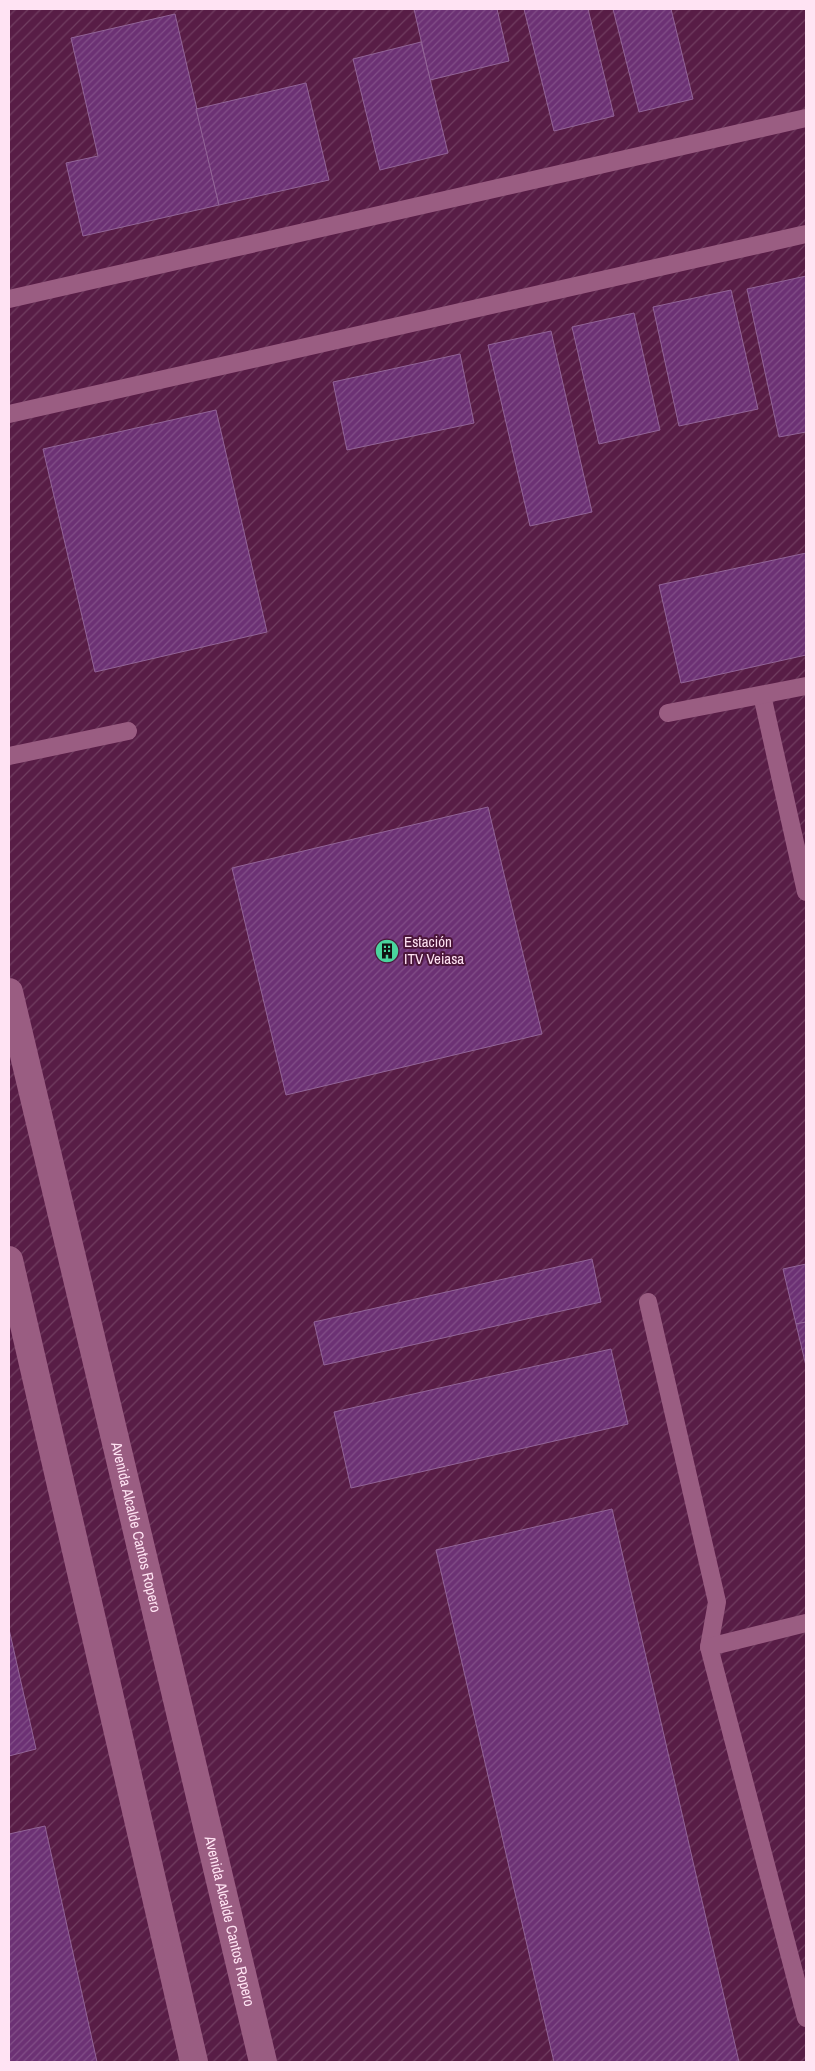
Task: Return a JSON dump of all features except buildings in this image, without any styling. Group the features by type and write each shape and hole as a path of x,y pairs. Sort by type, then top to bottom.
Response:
{"main road":[{"name":"Avenida Alcalde Cantos Ropero","path":"9,992 263,2062"},
{"path":"9,1260 194,2062"}],"lane":[{"path":"9,299 806,118"},
{"path":"9,414 806,234"},
{"path":"668,713 806,686"},
{"path":"762,695 806,892"},
{"path":"9,756 128,731"},
{"path":"648,1302 716,1602 709,1646 806,2018"},
{"path":"709,1646 806,1623"}],"shaded area":[{"path":"9,9 806,9 806,2062 9,2062"}],"place":[{"name":"Estación ITV Veiasa","path":"387,951"}]}
